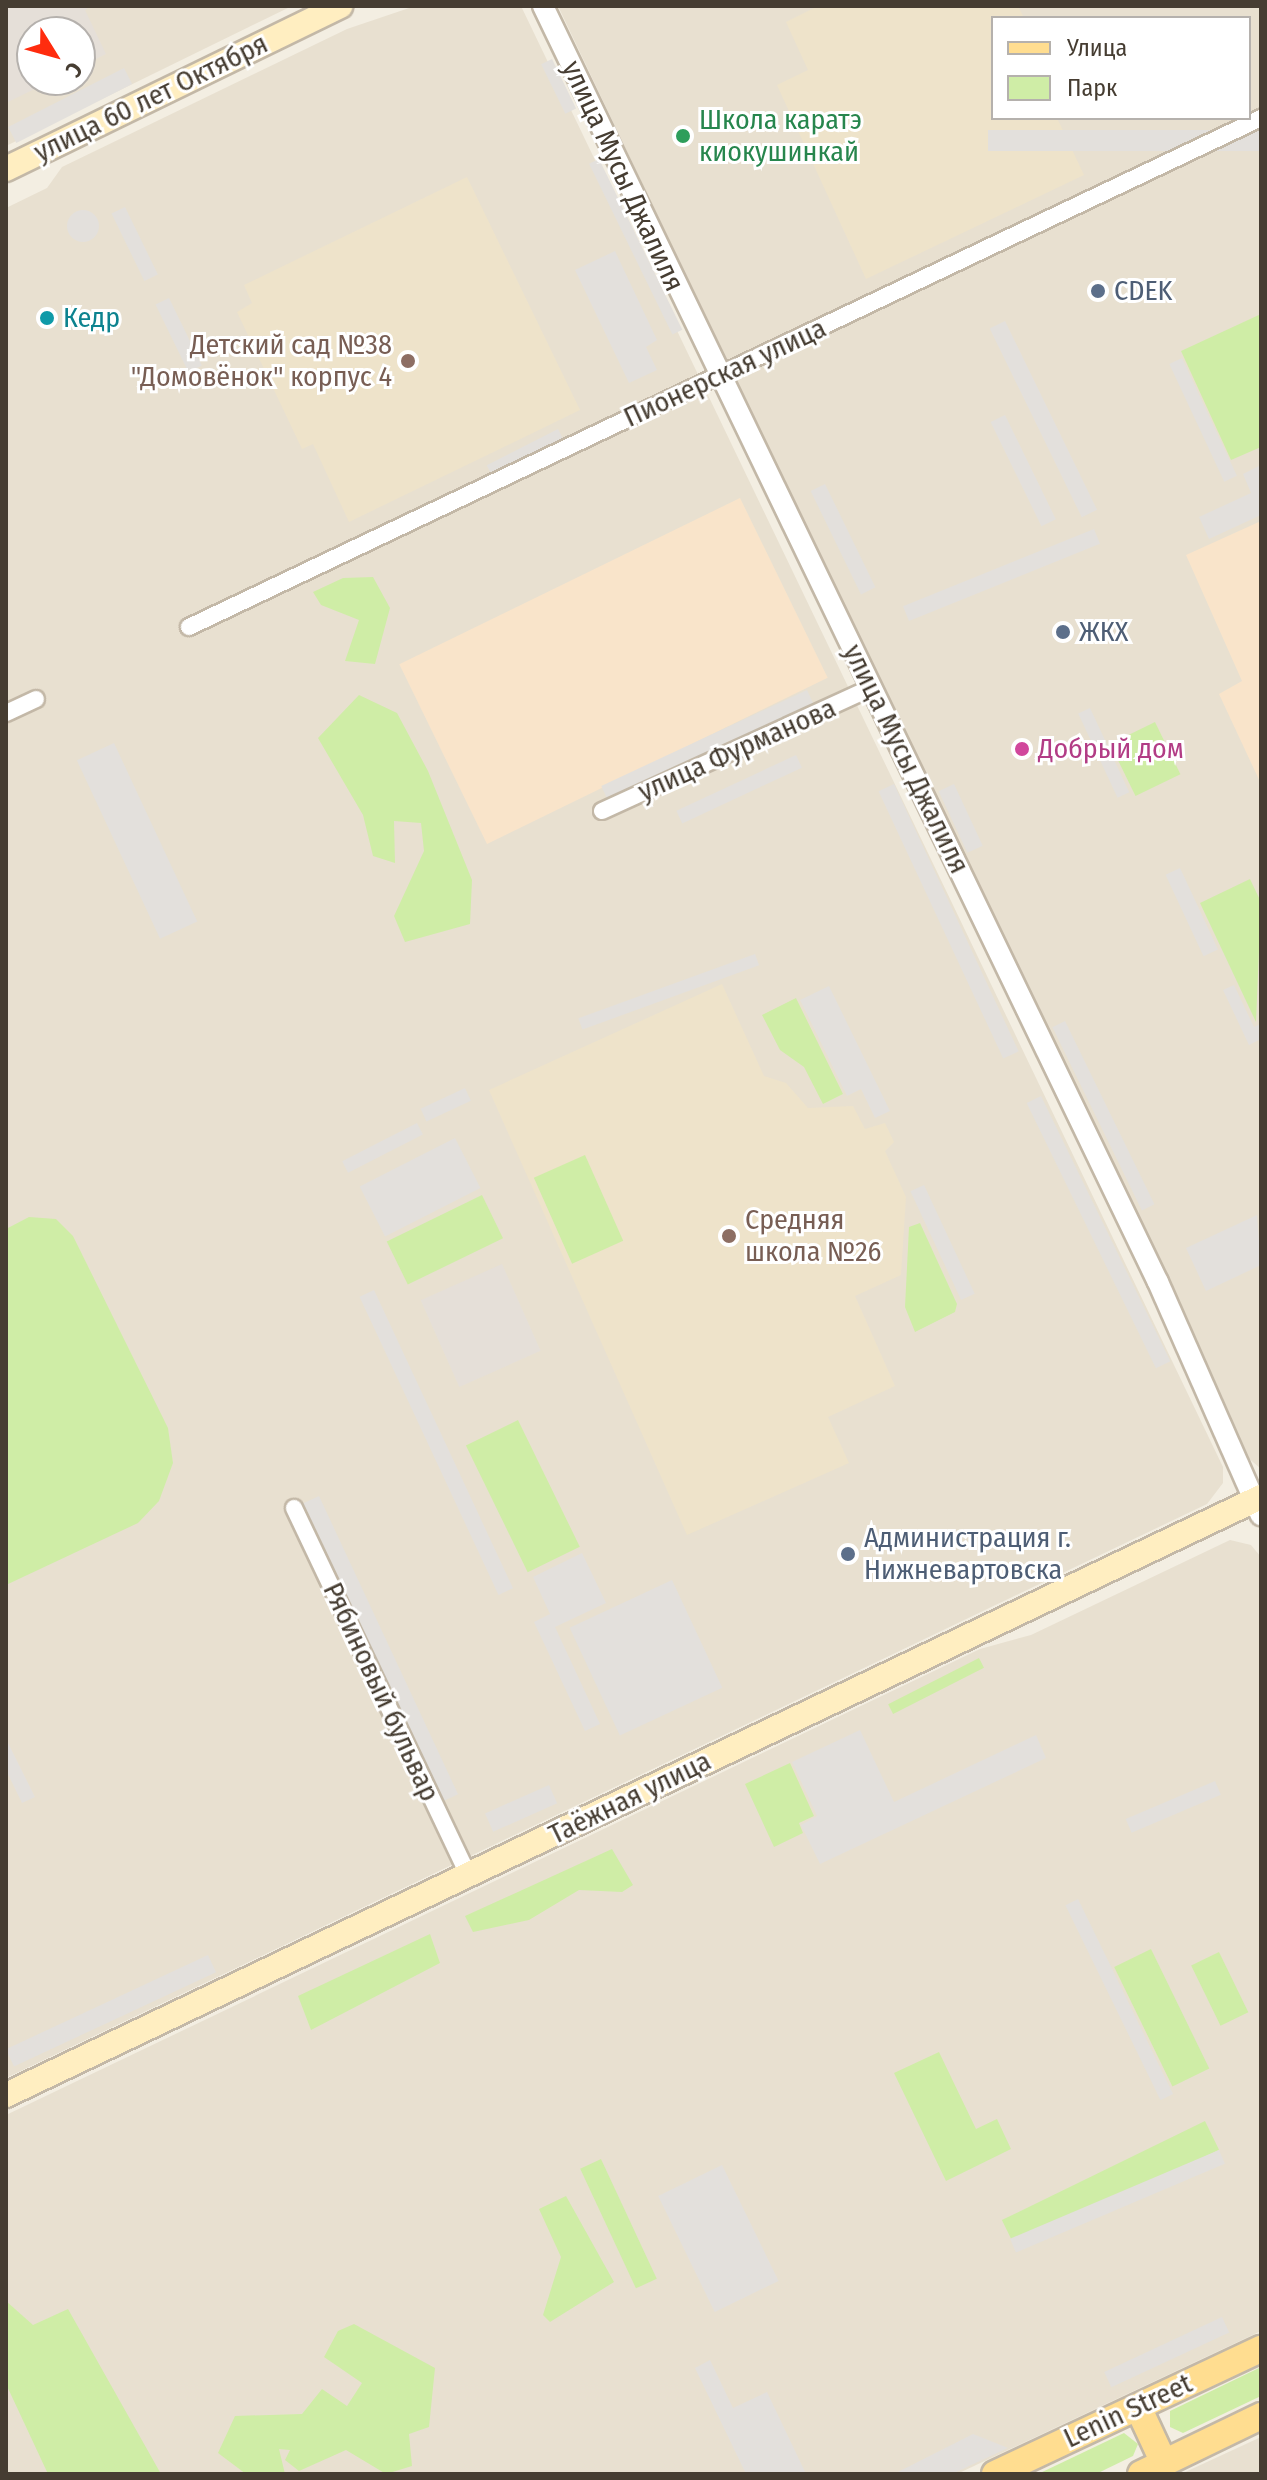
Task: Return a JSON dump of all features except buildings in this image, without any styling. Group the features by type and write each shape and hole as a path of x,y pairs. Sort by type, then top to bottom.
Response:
{"main road":[{"name":"улица 60 лет Октября","path":"6,169 340,6"},
{"name":"Таёжная улица","path":"6,2095 1259,1504"},
{"name":"Lenin Street","path":"995,2474 1261,2349"},
{"path":"1138,2407 1152,2468 1261,2416"}],"street":[{"name":"улица Мусы Джалиля","path":"543,6 717,378 871,688 1158,1282 1259,1504"},
{"name":"Пионерская улица","path":"189,627 1261,118"},
{"name":"улица Фурманова","path":"602,811 871,688"},
{"path":"6,713 36,699"},
{"name":"Рябиновый бульвар","path":"294,1508 468,1875"}],"shaded area":[{"path":"6,6 292,6 6,146"},
{"path":"6,6 91,6 85,10 88,16 16,16 16,96 20,96 6,103"},
{"path":"415,6 521,6 1223,1467 1223,1483 1207,1504 6,2078 6,208 47,188 62,167 347,29"},
{"path":"558,6 1261,6 1261,1469 1246,1456"},
{"path":"818,6 1018,6 1023,16 991,16 991,120 1058,120 1084,175 866,279 777,85 808,70 786,22"},
{"path":"96,33 106,54 96,59"},
{"path":"552,59 576,108 565,114 541,64"},
{"path":"124,68 132,84 16,143 8,127 69,96 96,96 96,82"},
{"path":"988,130 1261,130 1261,151 988,151"},
{"path":"599,159 682,330 672,335 589,164"},
{"name":"Детский сад №38 \"Домовёнок\" корпус 4","path":"467,177 580,410 349,522 313,444 302,449 237,312 252,303 244,285"},
{"path":"125,207 158,274 144,281 112,214"},
{"path":"83,210 94,215 99,226 94,237 83,242 72,237 67,226 72,215"},
{"path":"615,251 657,340 646,347 657,370 629,383 575,270"},
{"path":"169,298 202,365 188,372 156,305"},
{"path":"1005,321 1097,510 1082,517 990,328"},
{"path":"1182,358 1237,476 1224,482 1169,364"},
{"path":"1005,415 1056,519 1041,526 991,422"},
{"path":"558,429 563,439 492,475 487,465"},
{"path":"1261,465 1261,515 1209,539 1199,517 1251,493 1243,474"},
{"path":"825,484 875,587 861,594 811,491"},
{"path":"740,498 828,678 487,844 399,664"},
{"path":"1261,521 1261,784 1219,694 1242,681 1186,555"},
{"path":"1094,529 1100,544 909,621 903,606"},
{"path":"807,690 815,707 609,803 601,786"},
{"path":"1090,708 1129,792 1118,798 1078,713"},
{"path":"114,743 197,922 160,939 77,760"},
{"path":"796,755 802,768 682,823 676,811"},
{"path":"894,784 1019,1051 1003,1059 879,791"},
{"path":"954,784 983,846 967,853 939,791"},
{"path":"1180,868 1218,950 1204,956 1165,875"},
{"path":"755,954 759,965 582,1030 578,1018"},
{"name":"Средняя школа №26","path":"722,984 764,1076 786,1083 808,1108 853,1106 865,1129 885,1123 894,1142 885,1151 906,1197 901,1275 855,1296 895,1386 828,1417 849,1463 687,1535 489,1090"},
{"path":"1234,985 1254,1027 1261,1024 1261,1039 1249,1045 1223,990"},
{"path":"829,986 890,1111 875,1118 861,1089 847,1096 800,1000"},
{"path":"1065,1021 1154,1204 1142,1210 1052,1027"},
{"path":"465,1088 471,1101 427,1121 421,1109"},
{"path":"1041,1096 1170,1361 1156,1368 1027,1103"},
{"path":"417,1123 423,1135 348,1173 342,1161"},
{"path":"455,1138 480,1188 385,1236 360,1187"},
{"path":"924,1185 975,1294 961,1300 910,1191"},
{"path":"1257,1215 1261,1265 1206,1291 1186,1248"},
{"path":"502,1264 541,1351 459,1387 421,1300"},
{"path":"374,1290 513,1588 499,1595 359,1297"},
{"path":"319,1496 458,1794 441,1802 302,1504"},
{"path":"1230,1540 1251,1545 1261,1557 1261,2331 957,2474 6,2474 6,2115 980,1649 1031,1635"},
{"path":"582,1553 606,1603 555,1627 600,1724 585,1731 534,1622 550,1614 533,1577"},
{"path":"672,1580 722,1688 620,1736 570,1628"},
{"path":"860,1730 894,1802 1036,1735 1046,1758 820,1864 801,1825 817,1816 792,1762"},
{"path":"6,1739 35,1797 22,1803 6,1770"},
{"path":"1215,1781 1221,1795 1132,1833 1126,1819"},
{"path":"549,1785 557,1803 493,1832 485,1813"},
{"path":"1078,1899 1173,2094 1161,2100 1065,1905"},
{"path":"208,1955 216,1972 14,2066 6,2049"},
{"path":"1219,2150 1225,2164 1016,2253 1010,2239"},
{"path":"722,2165 779,2281 715,2312 658,2196"},
{"path":"1222,2317 1229,2332 1111,2387 1104,2372"},
{"path":"710,2360 733,2408 767,2392 806,2474 746,2474 695,2368"},
{"path":"973,2434 1008,2448 952,2474 894,2474"},
{"path":"1261,2437 1261,2474 1181,2474"}],"green space":[{"path":"1261,314 1261,447 1231,460 1181,351"},
{"path":"373,577 390,608 375,664 345,661 359,620 321,605 313,592 343,578"},
{"path":"359,695 397,713 428,771 472,880 470,924 405,942 394,916 424,851 421,823 394,821 395,863 373,856 363,815 318,738"},
{"path":"1155,722 1180,774 1135,796 1110,744"},
{"path":"1250,879 1261,902 1256,1022 1200,903"},
{"path":"796,998 843,1094 823,1104 804,1067 780,1050 762,1015"},
{"path":"585,1155 623,1241 572,1264 534,1178"},
{"path":"482,1195 503,1238 408,1285 387,1241"},
{"path":"29,1217 56,1219 73,1236 168,1428 173,1463 159,1501 138,1523 6,1585 6,1229"},
{"path":"920,1223 957,1304 955,1312 915,1332 905,1307 909,1227"},
{"path":"518,1420 580,1547 528,1572 466,1445"},
{"path":"979,1658 984,1668 893,1714 888,1704"},
{"path":"790,1763 814,1816 799,1823 803,1833 774,1847 745,1784"},
{"path":"612,1849 633,1885 622,1892 579,1890 529,1920 473,1932 465,1916"},
{"path":"430,1934 440,1963 311,2030 298,1996"},
{"path":"1151,1949 1209,2069 1172,2087 1114,1967"},
{"path":"1219,1952 1248,2012 1221,2026 1191,1966"},
{"path":"939,2052 976,2129 997,2119 1011,2149 946,2181 894,2073"},
{"path":"1205,2121 1219,2150 1016,2249 1002,2220"},
{"path":"601,2159 657,2279 636,2288 580,2169"},
{"path":"566,2196 614,2282 550,2322 543,2315 561,2257 539,2209"},
{"path":"6,2301 33,2325 68,2309 161,2474 48,2474 6,2384"},
{"path":"354,2324 435,2368 429,2427 409,2434 412,2466 386,2474 346,2450 299,2471 285,2460 290,2450 279,2449 285,2474 246,2474 218,2453 235,2416 302,2414 322,2389 347,2406 362,2383 324,2357 338,2331"},
{"path":"1261,2367 1261,2396 1183,2433 1170,2427 1170,2411"},
{"path":"1124,2433 1138,2444 1133,2456 1096,2474 1038,2474"}],"place":[{"name":"Школа каратэ киокушинкай","path":"683,136"},
{"name":"CDEK","path":"1098,291"},
{"name":"Кедр","path":"47,318"},
{"name":"Детский сад №38 \"Домовёнок\" корпус 4","path":"408,361"},
{"name":"ЖКХ","path":"1063,632"},
{"name":"Добрый дом","path":"1022,749"},
{"name":"Средняя школа №26","path":"729,1236"},
{"name":"Администрация г. Нижневартовска","path":"848,1554"}]}
